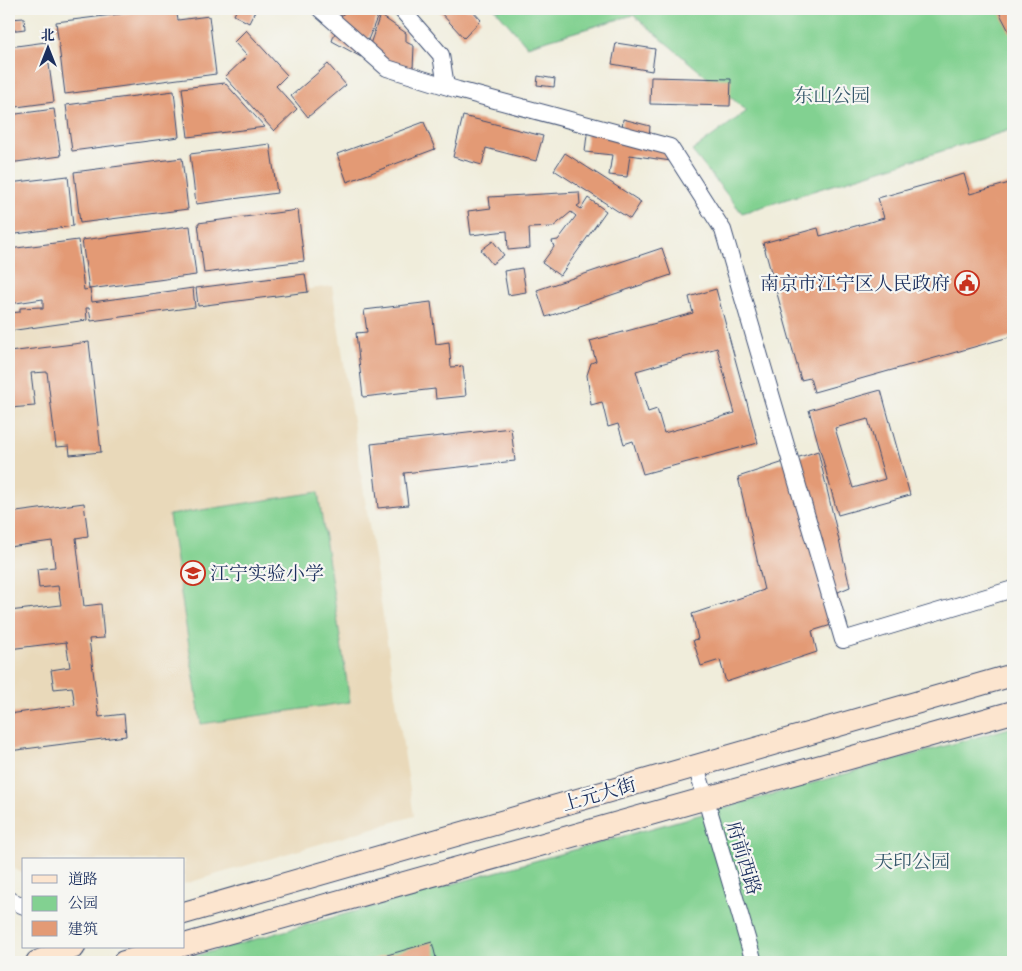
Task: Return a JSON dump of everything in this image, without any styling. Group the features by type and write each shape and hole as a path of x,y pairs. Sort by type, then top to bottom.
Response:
{"main road":[{"name":"上元大街","path":"185,912 1013,675"},
{"name":"上元大街","path":"185,945 1013,712"},
{"path":"37,962 72,948"},
{"path":"124,962 173,948"}],"street":[{"path":"320,9 387,68 670,147 723,230 842,640 1013,589"},
{"path":"401,9 440,55 446,86"},
{"name":"府前西路","path":"696,766 754,962"},
{"path":"9,900 22,905"}],"shaded area":[{"name":"江宁实验小学","path":"332,286 414,816 185,884 185,858 22,858 22,873 9,866 9,330"}],"green space":[{"name":"东山公园","path":"495,9 1012,9 1013,129 742,213 692,151 747,111 633,15 527,46"},
{"path":"318,492 350,702 201,724 169,515"},
{"name":"天印公园","path":"1013,727 1013,962 174,962"}],"building":[{"path":"160,9 176,9 178,20 209,16 216,74 65,94 56,22"},
{"path":"237,9 256,9 249,23 234,15"},
{"path":"347,9 374,9 379,13 361,57 332,41 340,18"},
{"path":"440,9 471,9 481,20 464,38 439,11"},
{"path":"1013,9 1013,39 998,10"},
{"path":"380,15 406,33 406,42 414,46 413,69 365,59"},
{"path":"24,18 25,29 9,31 9,19"},
{"path":"246,30 287,75 276,86 297,109 274,131 225,77 247,56 234,42"},
{"path":"46,42 54,102 9,108 9,47"},
{"path":"616,43 655,49 652,71 612,64"},
{"path":"328,64 346,85 308,117 291,96"},
{"path":"538,76 555,79 554,87 537,85"},
{"path":"651,77 731,79 730,106 650,104"},
{"path":"225,83 265,127 188,137 182,88"},
{"path":"174,91 179,137 72,151 66,105"},
{"path":"54,109 61,156 9,163 9,115"},
{"path":"463,116 543,136 536,161 486,148 482,165 453,157"},
{"path":"623,119 650,126 649,139 674,143 671,161 630,155 627,177 609,175 612,155 585,152 588,125 622,129"},
{"path":"424,122 435,149 347,182 337,154"},
{"path":"270,144 277,193 196,204 190,154"},
{"path":"565,153 641,202 630,219 554,170"},
{"path":"182,158 188,209 80,223 74,172"},
{"path":"964,174 970,194 1013,182 1013,336 814,392 810,378 801,380 763,243 818,228 820,236 884,218 878,198"},
{"path":"68,176 73,226 9,235 9,183"},
{"path":"579,192 580,204 577,206 581,209 588,198 606,211 560,276 542,263 554,247 552,241 558,240 576,216 571,212 553,227 529,228 530,248 508,250 507,231 471,235 468,211 491,208 489,197"},
{"path":"298,210 304,261 204,273 198,223"},
{"path":"190,226 196,275 89,289 82,240"},
{"path":"78,240 84,290 90,289 92,302 193,288 195,307 91,321 89,308 86,308 87,320 9,331 9,313 20,312 20,308 41,307 43,309 43,299 9,304 9,249"},
{"path":"493,241 504,255 492,264 481,250"},
{"path":"662,248 671,275 546,317 537,290"},
{"path":"522,268 526,292 508,295 504,271"},
{"path":"305,274 308,292 198,306 196,288"},
{"path":"716,289 758,443 643,474 633,441 624,444 618,424 608,427 602,402 591,405 587,375 591,363 596,361 590,341 693,313 689,297","holes":["717,348 735,413 664,433 657,409 648,412 636,371"]},
{"path":"431,302 436,344 449,342 451,367 463,366 466,396 436,399 435,389 363,397 356,333 367,332 364,310"},
{"path":"89,342 101,452 70,455 69,446 56,447 47,372 31,373 35,406 9,408 9,352"},
{"path":"881,390 910,495 838,515 809,410","holes":["868,419 885,479 853,488 835,428"]},
{"path":"511,428 515,461 404,473 408,505 378,508 371,444"},
{"path":"818,451 850,587 838,592 844,621 812,631 817,652 726,682 720,660 701,666 693,640 698,639 692,614 764,590 738,477"},
{"path":"84,503 88,536 76,538 84,606 101,604 104,638 89,639 99,717 124,714 126,736 9,751 9,714 75,705 72,687 54,689 51,670 70,667 66,642 9,649 9,611 61,605 58,586 39,588 37,569 55,567 52,541 9,547 9,513"},
{"path":"432,942 437,962 363,962"}],"place":[{"name":"南京市江宁区人民政府","path":"967,283"},
{"name":"江宁实验小学","path":"193,573"}]}
